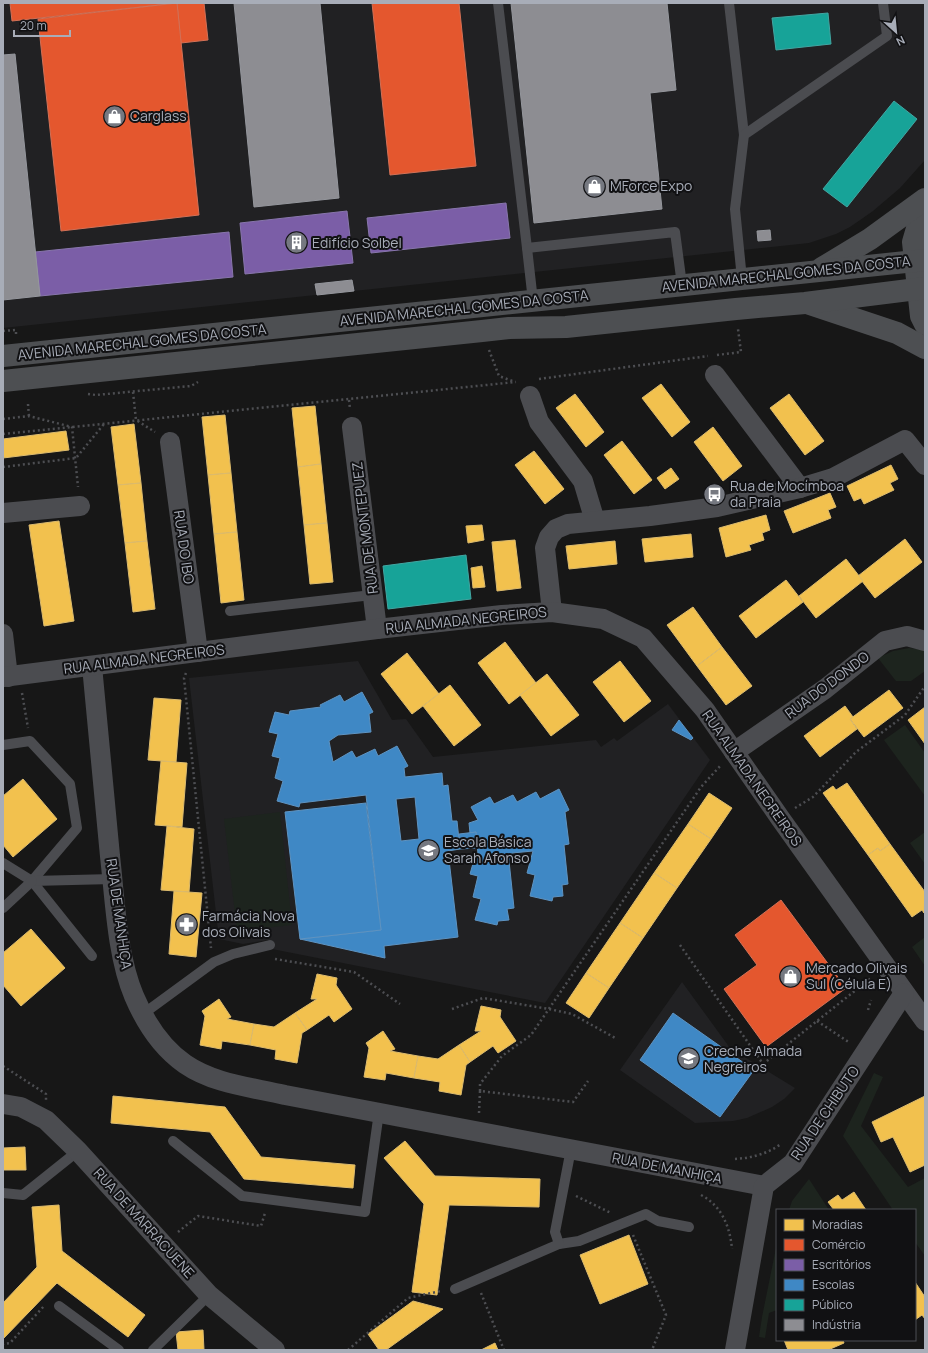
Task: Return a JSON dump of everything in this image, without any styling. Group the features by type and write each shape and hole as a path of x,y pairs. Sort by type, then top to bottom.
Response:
{"main road":[{"path":"925,200 914,242 920,260 922,316 925,324"},
{"path":"817,271 870,239 925,200"},
{"name":"AVENIDA MARECHAL GOMES DA COSTA","path":"3,356 920,260"},
{"name":"AVENIDA MARECHAL GOMES DA COSTA","path":"3,382 509,328 566,327 805,303 922,289"},
{"path":"805,303 897,333 925,348"}],"street":[{"path":"715,375 800,488"},
{"path":"530,386 539,422 583,481 595,521"},
{"name":"RUA DE MONTEPUEZ","path":"352,427 377,629"},
{"path":"552,612 545,548 549,537 556,528 568,524 650,516 717,507 800,488 833,478 905,440 925,465"},
{"name":"RUA DO IBO","path":"170,442 198,652"},
{"path":"3,513 80,506"},
{"name":"RUA ALMADA NEGREIROS","path":"10,676 377,629 495,616 552,612 603,619 643,638 705,710 925,1021"},
{"path":"3,634 10,676"},
{"name":"RUA DO DONDO","path":"734,752 825,689 885,641 906,636 925,641"},
{"name":"RUA DE MANHIÇA","path":"92,666 113,879 123,960 134,996 143,1014 160,1040 184,1064 210,1078 285,1095 764,1186"},
{"name":"RUA DE CHIBUTO","path":"764,1186 793,1162 904,993"},
{"name":"RUA DE MARRACUENE","path":"3,1104 20,1107 46,1120 78,1151 209,1295 275,1350"},
{"path":"735,1350 764,1186"}],"lane":[{"path":"498,3 533,301"},
{"path":"729,3 744,135 735,209 742,279"},
{"path":"744,135 887,36 883,3"},
{"path":"527,248 675,232 682,285"},
{"path":"230,611 372,594"},
{"path":"3,745 30,741 70,784 77,828 32,881 3,908"},
{"path":"3,863 32,881 92,956"},
{"path":"32,881 113,879"},
{"path":"143,1014 214,962 233,954 270,945"},
{"path":"173,1141 242,1196 365,1212 379,1112"},
{"path":"558,1244 555,1232 570,1149"},
{"path":"3,1193 23,1195 78,1151"},
{"path":"454,1289 558,1244 579,1242 646,1214 658,1221 689,1227"},
{"path":"153,1350 209,1295"},
{"path":"59,1306 119,1350"}],"path":[{"path":"716,355 741,352 738,327"},
{"path":"3,332 16,330"},
{"path":"487,345 498,376 530,386 709,356"},
{"path":"131,368 136,420"},
{"path":"3,434 516,382"},
{"path":"28,404 29,416"},
{"path":"3,419 29,416 72,427"},
{"path":"136,420 170,442"},
{"path":"3,467 76,458 104,424"},
{"path":"72,427 80,506"},
{"path":"198,652 184,678 209,939 214,962"},
{"path":"10,676 30,741"},
{"path":"780,818 813,797 856,752 906,715 925,686"},
{"path":"472,1113 479,1114 480,1084 502,1056 531,1035 701,787 734,752"},
{"path":"680,945 764,1064 885,966"},
{"path":"274,959 354,972 400,1004"},
{"path":"452,1009 483,998 549,1009 572,1014 617,1039"},
{"path":"867,1014 871,1000"},
{"path":"817,1021 851,1044 854,1040"},
{"path":"480,1091 573,1102 588,1081"},
{"path":"731,1160 744,1159 768,1152 784,1141"},
{"path":"563,1189 627,1221 666,1315 652,1350"},
{"path":"164,1244 198,1216 261,1226 270,1200"},
{"path":"475,1280 504,1350"},
{"path":"348,1350 408,1298 454,1289"},
{"path":"3,1350 3,1344 10,1343 51,1299 59,1306"}],"shaded area":[{"path":"3,3 925,3 925,160 900,188 873,211 850,227 836,234 809,243 3,328"},
{"path":"909,648 925,650 925,671 911,681 896,681 878,658 893,651"},
{"name":"Escola Básica Sarah Afonso","path":"358,661 392,720 406,719 433,757 596,740 601,747 614,738 617,741 668,704 710,760 545,1003 272,949 268,940 243,944 219,939 189,678"},
{"path":"905,725 925,753 925,796 884,740"},
{"path":"280,812 292,925 237,931 224,819"},
{"path":"925,832 925,864 910,843"},
{"path":"925,937 925,966 912,947"},
{"name":"Creche Almada Negreiros","path":"682,982 730,1048 795,1088 784,1099 772,1107 747,1118 733,1121 695,1123 620,1070"},
{"path":"874,1073 883,1077 861,1126 908,1187 925,1178 925,1256 916,1243 916,1209 892,1209 843,1136"},
{"path":"809,1179 828,1209 789,1209 792,1201"},
{"path":"776,1248 776,1310 769,1313 765,1338 759,1337"}],"building: Moradias":[{"path":"661,384 690,422 672,437 642,398"},
{"path":"575,394 604,432 586,447 556,408"},
{"path":"789,394 824,441 805,455 770,408"},
{"path":"315,406 321,464 298,467 292,408"},
{"path":"225,415 231,473 208,475 202,417"},
{"path":"134,424 141,483 118,485 111,427"},
{"path":"713,427 742,466 723,481 694,442"},
{"path":"66,431 69,450 3,458 3,439"},
{"path":"622,441 652,480 634,494 604,455"},
{"path":"534,451 564,489 545,504 515,465"},
{"path":"321,464 327,523 304,525 298,467"},
{"path":"891,465 898,479 890,483 894,490 864,504 861,498 854,501 847,486"},
{"path":"671,468 679,479 665,489 657,478"},
{"path":"231,473 237,532 214,534 208,475"},
{"path":"141,483 147,541 125,543 118,485"},
{"path":"830,493 836,507 828,510 831,518 793,533 784,511"},
{"path":"766,515 770,530 762,533 764,540 749,545 751,550 726,557 719,528"},
{"path":"59,521 74,621 44,626 29,525"},
{"path":"327,523 333,582 310,584 304,525"},
{"path":"482,525 484,540 468,543 466,526"},
{"path":"237,532 244,600 221,603 214,534"},
{"path":"691,534 693,557 645,562 642,539"},
{"path":"905,539 922,562 875,598 858,576"},
{"path":"515,540 521,588 497,591 492,542"},
{"path":"147,541 155,609 133,612 125,543"},
{"path":"615,541 617,564 569,569 566,546"},
{"path":"846,559 863,581 816,618 799,596"},
{"path":"482,566 485,587 473,588 471,568"},
{"path":"786,580 803,602 756,638 739,616"},
{"path":"693,607 722,647 697,666 667,625"},
{"path":"505,642 536,683 509,704 478,663"},
{"path":"722,647 752,686 726,705 697,666"},
{"path":"407,653 439,694 412,714 381,674"},
{"path":"620,661 651,701 624,722 593,682"},
{"path":"547,674 579,715 551,736 520,695"},
{"path":"450,685 481,725 454,746 423,706"},
{"path":"889,690 903,708 864,737 850,719"},
{"path":"154,698 181,700 176,762 148,760"},
{"path":"845,706 853,717 850,719 857,729 820,757 804,736"},
{"path":"925,707 925,744 908,720"},
{"path":"161,761 187,763 182,827 155,825"},
{"path":"23,779 57,819 13,857 3,845 3,796"},
{"path":"847,783 890,844 880,851 878,848 868,855 823,793 833,786 836,790"},
{"path":"709,793 732,808 711,839 688,824"},
{"path":"688,824 711,839 677,888 654,873"},
{"path":"167,826 194,829 189,892 161,890"},
{"path":"890,844 925,892 924,913 922,910 912,917 868,855 878,848 880,851"},
{"path":"654,873 677,888 643,938 620,923"},
{"path":"174,891 202,893 196,957 169,954"},
{"path":"620,923 643,938 609,988 586,973"},
{"path":"31,929 65,968 21,1006 3,985 3,953"},
{"path":"586,973 609,988 589,1018 566,1003"},
{"path":"317,974 337,978 336,985 352,1009 334,1022 329,1015 307,1030 295,1013 317,999 311,999"},
{"path":"219,999 231,1017 227,1019 254,1024 250,1045 222,1041 221,1049 200,1045 205,1016 202,1011"},
{"path":"481,1006 501,1010 500,1017 516,1041 498,1053 493,1046 470,1062 459,1045 481,1031 475,1031"},
{"path":"295,1013 307,1030 302,1033 297,1063 275,1059 276,1050 250,1045 254,1024 274,1027"},
{"path":"383,1031 395,1049 390,1051 418,1056 414,1078 386,1073 385,1080 364,1077 369,1048 366,1043"},
{"path":"459,1045 470,1062 466,1065 461,1095 439,1091 440,1082 414,1078 418,1056 438,1059"},
{"path":"113,1096 225,1107 261,1157 355,1165 353,1188 244,1179 210,1132 111,1123"},
{"path":"925,1096 925,1165 910,1172 893,1137 881,1142 872,1122"},
{"path":"405,1141 435,1176 540,1179 539,1207 449,1205 437,1295 412,1292 424,1204 384,1158"},
{"path":"25,1147 26,1170 3,1170 3,1148"},
{"path":"854,1192 865,1209 833,1209 828,1202 838,1195 842,1200"},
{"path":"59,1205 62,1251 145,1315 128,1337 57,1283 3,1339 3,1303 37,1267 32,1207"},
{"path":"629,1235 648,1284 600,1304 580,1255"},
{"path":"916,1284 925,1297 925,1319 922,1315 916,1319"},
{"path":"413,1301 443,1309 386,1350 379,1350 368,1334"},
{"path":"203,1330 204,1350 178,1350 176,1332"},
{"path":"784,1341 843,1341 844,1343 828,1350 788,1350"},
{"path":"495,1343 498,1350 481,1350"}],"building: Comércio":[{"path":"10,3 177,3 12,21"},
{"path":"177,3 204,3 208,40 181,43"},
{"path":"177,3 199,215 61,231 38,19"},
{"path":"372,3 459,3 476,166 390,175"},
{"name":"Mercado Olivais Sul (Célula E)","path":"781,900 846,988 766,1047 724,989 757,965 735,935"}],"building: Escritórios":[{"path":"506,203 510,238 371,253 367,218"},
{"name":"Edifício Solbel","path":"347,211 353,263 245,274 240,223"},
{"path":"229,232 233,277 40,296 35,252"}],"building: Escolas":[{"path":"362,692 373,712 369,714 371,732 338,735 329,741 333,762 352,751 356,758 375,749 378,756 397,746 408,766 404,768 405,777 442,773 443,786 448,785 452,821 457,821 460,849 448,851 458,937 384,946 385,958 300,939 381,930 366,795 300,803 299,807 277,801 283,781 275,778 280,758 272,756 278,734 269,732 275,712 289,715 290,711 321,707 320,705 340,695 344,702","holes":["415,797 419,839 401,841 396,799"]},
{"path":"679,720 693,738 691,740 672,730"},
{"path":"559,789 569,810 565,812 569,844 564,845 568,884 562,885 563,896 553,897 552,901 530,896 535,875 527,873 533,851 512,853 509,861 514,908 507,909 509,920 498,921 497,925 475,920 481,899 473,897 478,876 470,874 476,853 478,854 476,832 470,833 469,823 478,820 471,807 490,797 494,804 513,795 517,802 536,792 540,799"},
{"path":"366,803 381,930 300,939 285,812"},
{"path":"476,832 477,848 460,849 459,834"},
{"path":"673,1013 754,1070 720,1117 640,1060"}],"building: Público":[{"path":"828,13 831,44 776,50 772,18"},
{"path":"894,101 917,119 847,207 823,189"},
{"path":"466,555 471,599 388,609 383,566"}],"building: Indústria":[{"path":"234,3 320,3 339,198 254,207"},
{"path":"511,3 667,3 676,90 650,93 662,209 534,223"},
{"path":"15,54 40,296 3,300 3,55"},
{"path":"770,230 771,240 758,241 757,231"},
{"path":"352,280 354,291 317,295 315,284"}],"place":[{"name":"Carglass","path":"115,116"},
{"name":"MForce Expo","path":"594,186"},
{"name":"Edifício Solbel","path":"296,243"},
{"name":"Rua de Mocímboa da Praia","path":"714,494"},
{"name":"Escola Básica Sarah Afonso","path":"429,850"},
{"name":"Farmácia Nova dos Olivais","path":"186,924"},
{"name":"Mercado Olivais Sul (Célula E)","path":"790,976"},
{"name":"Creche Almada Negreiros","path":"688,1059"}]}
